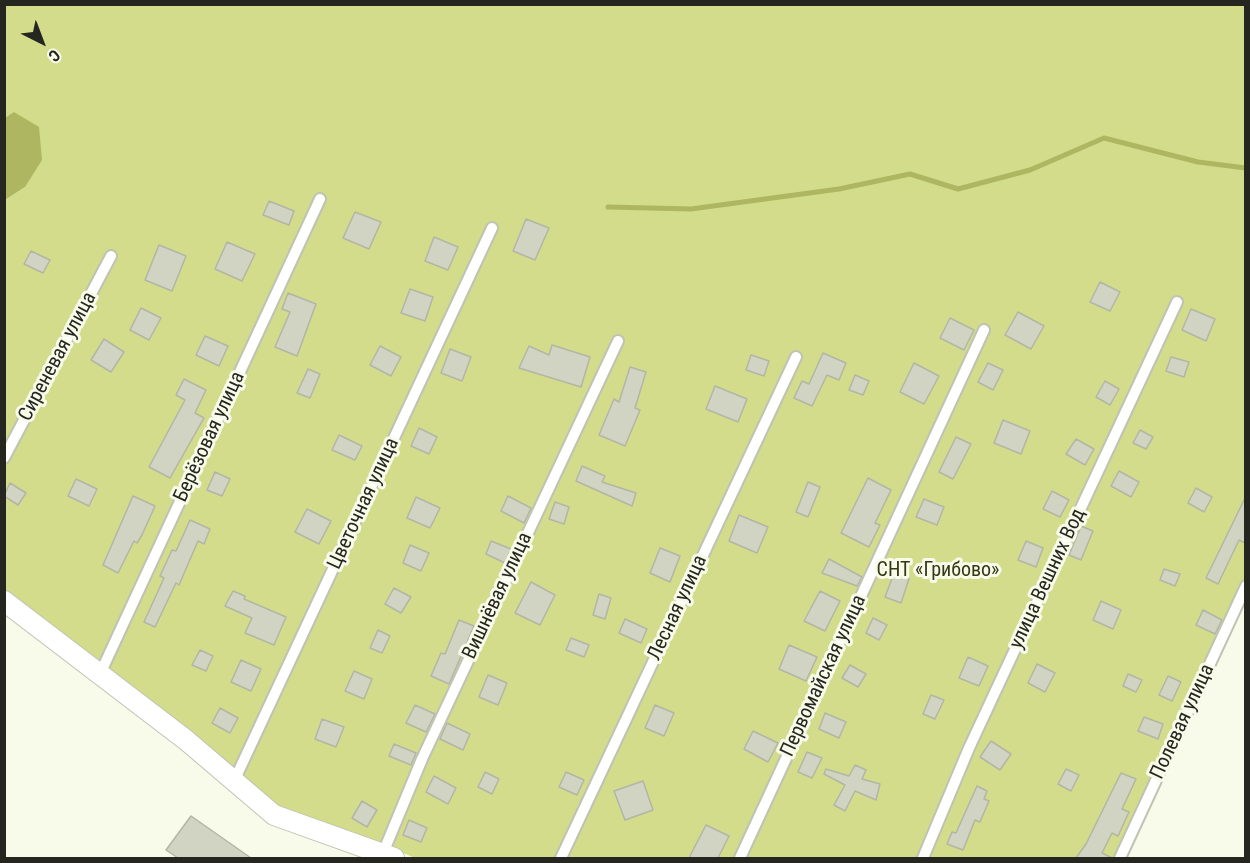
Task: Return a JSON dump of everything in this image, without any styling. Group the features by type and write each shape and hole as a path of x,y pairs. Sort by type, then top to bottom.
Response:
{"street":[{"path":"4,601 235,779 274,815 388,856"}],"lane":[{"name":"Берёзовая улица","path":"100,674 320,199"},
{"name":"Цветочная улица","path":"235,779 492,228"},
{"name":"Сиреневая улица","path":"4,458 111,256"},
{"name":"улица Вешних Вод","path":"923,858 969,748 1177,302"},
{"name":"Первомайская улица","path":"740,858 984,330"},
{"name":"Вишнёвая улица","path":"388,856 427,749 618,341"},
{"name":"Лесная улица","path":"561,858 795,357"},
{"name":"Полевая улица","path":"1120,858 1245,586"}],"green space":[{"name":"СНТ «Грибово»","path":"5,5 1245,5 1245,595 1124,858 415,858 377,842 278,809 5,592 5,200 25,187 5,118"}],"shaded area":[{"path":"14,112 39,127 42,160 25,187 5,200 5,118"}],"building":[{"path":"269,201 294,211 289,225 263,215"},
{"path":"355,212 381,222 369,249 343,238"},
{"path":"526,219 549,228 535,260 513,251"},
{"path":"434,237 458,247 448,270 425,261"},
{"path":"227,242 255,254 242,281 215,269"},
{"path":"159,245 186,256 172,291 145,280"},
{"path":"31,251 50,260 43,273 24,264"},
{"path":"1100,282 1120,292 1110,311 1090,302"},
{"path":"410,289 433,297 425,321 401,313"},
{"path":"288,293 316,304 297,356 275,347 290,312 282,309"},
{"path":"141,308 161,318 149,340 130,330"},
{"path":"1191,309 1215,319 1206,341 1182,330"},
{"path":"1018,312 1044,326 1031,349 1005,335"},
{"path":"950,318 974,330 964,350 940,338"},
{"path":"205,336 228,346 219,366 196,355"},
{"path":"104,339 124,352 111,372 91,360"},
{"path":"552,345 590,357 581,387 519,368 529,346 549,355"},
{"path":"380,346 401,357 391,376 370,365"},
{"path":"450,349 471,357 462,381 441,373"},
{"path":"823,353 846,363 839,380 827,375 812,406 794,398 802,381 809,384"},
{"path":"751,355 769,361 764,376 746,370"},
{"path":"1171,357 1189,362 1184,377 1166,371"},
{"path":"914,363 939,376 924,404 900,392"},
{"path":"988,363 1003,370 993,390 978,382"},
{"path":"630,367 646,372 635,408 640,410 625,446 599,435 614,399 619,402"},
{"path":"308,369 320,374 310,398 297,393"},
{"path":"855,375 869,381 863,395 849,390"},
{"path":"184,379 206,390 195,413 204,418 170,478 149,467 185,400 176,395"},
{"path":"1105,381 1119,389 1110,405 1096,397"},
{"path":"715,386 747,399 738,422 706,409"},
{"path":"1003,420 1030,431 1021,454 994,443"},
{"path":"419,428 437,437 429,454 411,446"},
{"path":"1140,430 1153,437 1146,449 1133,443"},
{"path":"339,435 362,446 355,460 332,450"},
{"path":"956,437 971,444 953,479 939,472"},
{"path":"1076,439 1094,449 1085,465 1066,454"},
{"path":"582,466 605,476 602,482 636,493 632,506 576,481"},
{"path":"1119,471 1139,482 1131,497 1111,486"},
{"path":"215,472 230,479 222,496 207,490"},
{"path":"868,478 891,490 875,523 880,525 869,547 841,533"},
{"path":"76,479 97,489 89,506 68,496"},
{"path":"808,482 820,487 808,517 796,512"},
{"path":"10,483 26,493 18,505 4,496"},
{"path":"1196,488 1212,497 1204,512 1188,503"},
{"path":"1052,491 1069,500 1060,517 1043,509"},
{"path":"133,496 155,506 142,535 137,543 134,541 118,573 103,565"},
{"path":"508,496 531,508 524,523 501,511"},
{"path":"416,497 440,508 430,528 407,518"},
{"path":"1245,498 1245,543 1239,540 1218,584 1206,578"},
{"path":"924,499 944,507 937,525 916,517"},
{"path":"555,502 569,507 564,524 549,519"},
{"path":"307,509 331,521 319,544 295,532"},
{"path":"739,515 768,527 757,553 729,541"},
{"path":"190,520 210,529 204,544 198,541 179,585 176,583 155,627 144,622 164,578 160,576 172,550 176,551"},
{"path":"1081,526 1093,531 1081,560 1069,555"},
{"path":"491,541 511,549 505,563 486,554"},
{"path":"1026,541 1043,548 1036,567 1018,560"},
{"path":"410,545 429,553 421,571 403,563"},
{"path":"660,548 680,556 670,582 650,573"},
{"path":"829,559 862,577 857,586 822,573"},
{"path":"1164,569 1180,574 1175,586 1160,580"},
{"path":"894,573 909,579 901,603 885,597"},
{"path":"531,582 555,595 540,625 515,613"},
{"path":"394,588 411,597 401,613 385,604"},
{"path":"233,591 245,596 244,599 286,617 274,645 245,633 252,618 225,606"},
{"path":"820,591 840,601 825,631 804,621"},
{"path":"599,594 611,598 605,619 593,615"},
{"path":"1101,601 1121,610 1113,629 1093,620"},
{"path":"1203,610 1222,620 1215,634 1196,625"},
{"path":"873,618 887,625 879,640 866,633"},
{"path":"625,619 647,629 641,643 619,633"},
{"path":"459,620 474,626 449,684 431,676 441,653 445,654"},
{"path":"378,630 390,636 382,653 370,648"},
{"path":"571,638 589,645 584,657 566,650"},
{"path":"789,645 817,657 806,681 779,669"},
{"path":"200,650 213,656 206,671 192,665"},
{"path":"968,657 988,666 979,686 959,678"},
{"path":"241,660 261,669 251,691 231,682"},
{"path":"1037,664 1055,673 1045,692 1028,683"},
{"path":"850,665 866,674 858,687 842,678"},
{"path":"354,671 372,679 364,699 345,691"},
{"path":"1128,674 1142,680 1136,692 1123,686"},
{"path":"488,675 507,683 498,705 479,697"},
{"path":"1168,676 1181,682 1172,701 1159,695"},
{"path":"931,695 944,700 935,719 923,714"},
{"path":"415,705 435,714 426,732 406,723"},
{"path":"655,705 674,713 664,736 645,728"},
{"path":"220,708 238,718 230,733 212,723"},
{"path":"825,713 846,722 839,738 819,729"},
{"path":"1144,717 1163,724 1158,739 1138,731"},
{"path":"322,719 344,727 336,747 315,739"},
{"path":"447,723 470,734 463,750 440,739"},
{"path":"753,731 778,743 768,762 744,749"},
{"path":"991,741 1011,754 1000,770 980,757"},
{"path":"394,744 416,753 411,765 389,756"},
{"path":"807,752 822,758 812,778 798,772"},
{"path":"855,765 866,770 862,779 880,784 876,800 855,791 845,811 834,805 845,785 824,774 826,769 849,776"},
{"path":"1066,769 1079,775 1071,791 1058,784"},
{"path":"485,772 499,779 492,794 478,787"},
{"path":"566,772 584,780 577,795 559,787"},
{"path":"1121,773 1136,779 1122,809 1129,812 1118,836 1112,833 1102,853 1112,858 1076,858 1086,844"},
{"path":"434,776 456,788 448,804 426,792"},
{"path":"643,781 653,810 625,820 614,791"},
{"path":"977,786 987,791 984,799 989,801 980,822 975,820 963,850 947,844 952,832 956,833"},
{"path":"362,801 377,810 367,827 352,818"},
{"path":"191,816 251,858 178,858 166,850"},
{"path":"409,820 427,828 421,842 403,835"},
{"path":"706,825 729,836 718,858 689,858"}],"waterway":[{"path":"608,207 691,209 839,189 910,174 958,189 1030,170 1104,138 1198,162 1246,168"}]}
